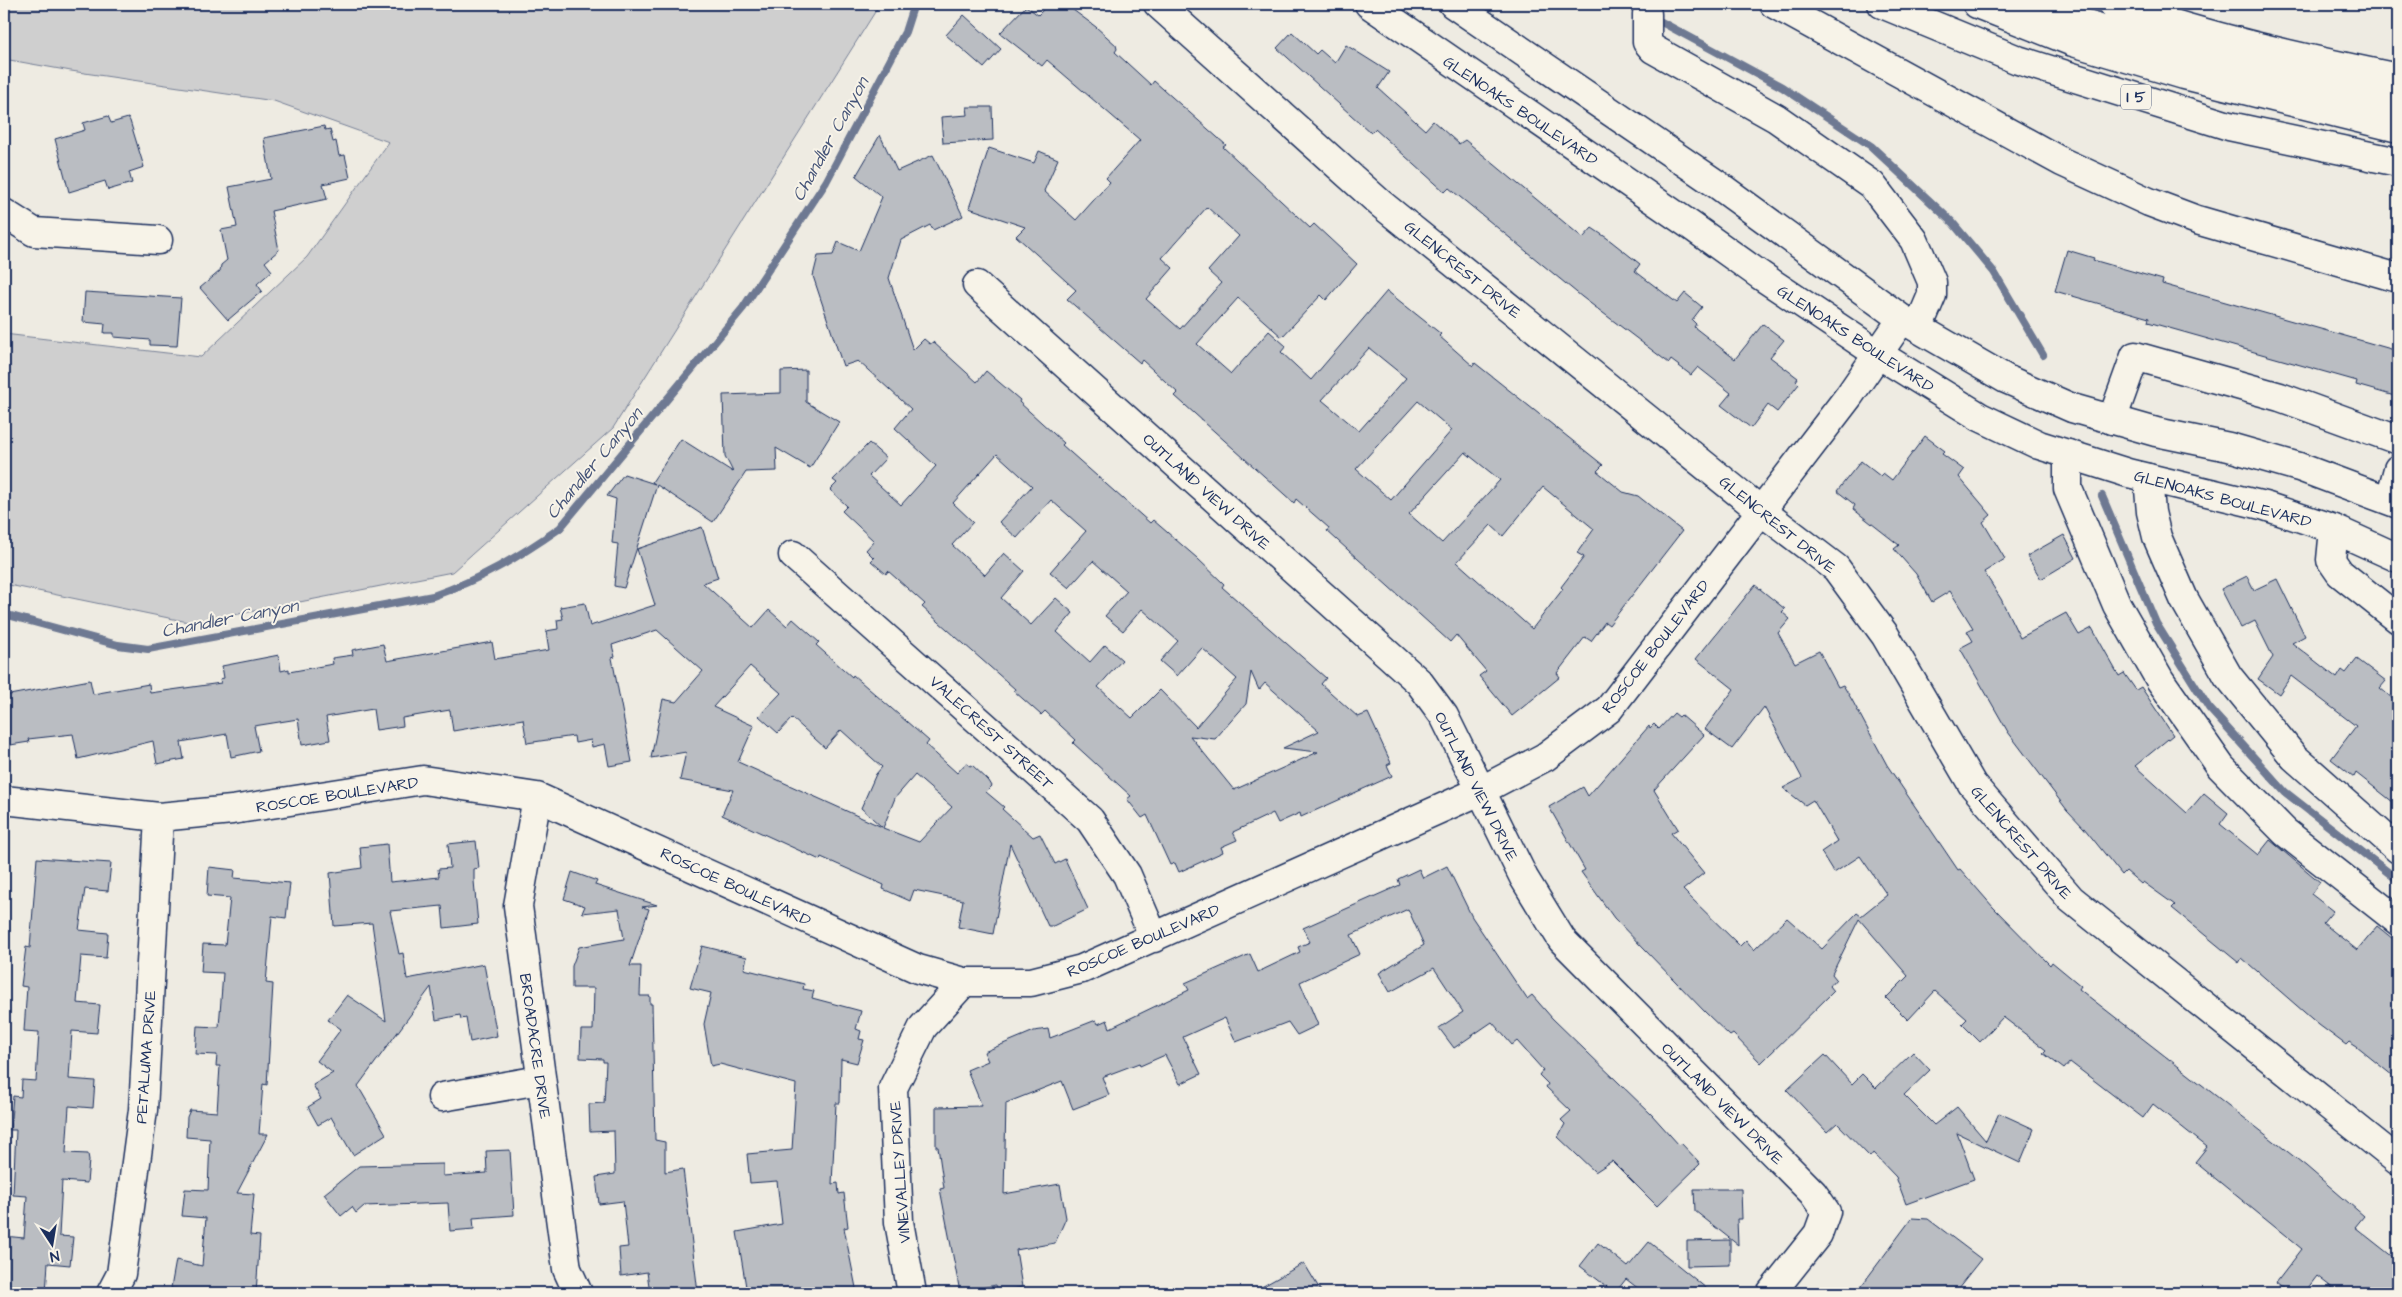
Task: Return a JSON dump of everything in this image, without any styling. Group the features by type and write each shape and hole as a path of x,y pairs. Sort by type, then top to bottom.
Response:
{"main road":[{"name":"GLENCREST DRIVE","path":"1158,4 1381,204 1760,510 1836,568 1885,635 1972,784 2071,899 2398,1161"},
{"name":"GLENOAKS BOULEVARD","path":"1369,4 1690,225 1760,276 1878,354 1980,417 2039,445 2148,478 2264,506 2334,529 2398,558"},
{"path":"1453,4 1718,185 1910,323 2006,379 2072,408 2156,432 2237,449 2299,467 2394,502 2398,469"},
{"path":"1774,4 2062,162 2149,202 2197,220 2398,278"},
{"name":"I 5","path":"1882,4 2018,60 2229,126 2398,162"},
{"path":"1977,4 2073,42 2184,75 2398,128"},
{"path":"2028,4 2140,42 2348,96 2398,106"},
{"path":"2113,4 2159,20 2296,56 2398,78"},
{"name":"ROSCOE BOULEVARD","path":"4,800 159,817 232,810 423,780 537,797 918,969 964,982 1031,982 1082,969 1480,790 1545,757 1609,710 1849,396 1878,354 1910,323 1932,295 1932,282 1914,240 1872,185 1776,118 1652,49 1647,42 1647,14"},
{"path":"4,213 34,232 158,240"},
{"name":"OUTLAND VIEW DRIVE","path":"977,285 1419,682 1444,716 1524,878 1562,940 1813,1193 1826,1212 1818,1234 1771,1293"},
{"path":"2112,420 2135,356 2280,397 2398,440"},
{"path":"2068,454 2068,489 2117,604 2160,680 2221,766 2285,832 2398,921"},
{"path":"2148,478 2151,512 2158,537 2184,599 2228,676 2294,757 2398,849"},
{"path":"2334,529 2332,560 2340,573 2355,587 2398,619"},
{"name":"VALECREST STREET","path":"792,555 1090,820 1126,875 1154,938"},
{"name":"BROADACRE DRIVE","path":"537,797 518,906 566,1269 578,1293"},
{"name":"PETALUMA DRIVE","path":"111,1293 121,1274 143,1110 159,817"},
{"name":"VINEVALLEY DRIVE","path":"912,1293 899,1222 894,1088 923,1027 964,982"},
{"path":"442,1097 540,1080"}],"shaded area":[{"path":"4,4 880,4 613,428 452,572 193,623 4,584 4,334 201,357 307,257 389,142 274,101 71,71 4,59"}],"building":[{"path":"1049,4 1065,4 1096,27 1116,45 1117,49 1115,52 1151,85 1154,81 1226,145 1223,147 1310,228 1314,224 1357,264 1326,300 1321,295 1282,337 1238,298 1197,344 1231,374 1269,331 1286,346 1281,352 1311,380 1387,291 1441,334 1439,336 1473,366 1475,363 1603,465 1597,471 1623,492 1638,496 1682,531 1609,625 1605,622 1591,641 1585,637 1557,673 1560,677 1512,716 1479,676 1486,671 1456,635 1450,642 1327,531 1329,528 1296,499 1294,503 1175,396 1178,393 1142,360 1140,363 1067,299 1076,290 1016,236 1025,227 969,208 989,148 1034,163 1039,151 1058,159 1044,191 1076,220 1110,182 1106,178 1140,140 1047,60 1042,66 1000,33 1026,6 1038,15","holes":["1207,207 1239,236 1208,271 1221,283 1180,329 1146,299 1173,268 1162,258","1369,348 1406,378 1359,431 1322,400","1418,401 1452,430 1391,500 1356,469","1465,452 1500,480 1442,543 1409,514","1543,487 1594,529 1577,553 1584,557 1561,587 1563,589 1532,629 1457,562 1491,525 1503,536"]},
{"path":"964,15 1001,49 984,68 946,35"},
{"path":"1292,32 1316,54 1320,50 1335,63 1346,45 1389,72 1378,88 1425,130 1433,121 1459,144 1465,140 1583,238 1592,228 1640,264 1635,271 1677,303 1685,293 1702,307 1692,320 1696,324 1694,327 1735,359 1763,324 1784,340 1770,357 1798,378 1796,381 1799,384 1777,412 1768,405 1751,428 1721,405 1731,393 1698,367 1691,375 1671,360 1669,363 1582,297 1449,188 1445,192 1375,129 1371,133 1277,48"},
{"path":"967,107 992,107 993,140 943,143 941,117 968,115"},
{"path":"108,116 111,123 128,118 144,167 129,172 132,183 108,190 105,181 69,192 55,139 85,130 83,123"},
{"path":"324,126 325,130 330,129 333,142 336,141 339,156 345,155 350,178 323,184 327,199 271,211 279,250 265,262 272,271 257,284 262,291 228,320 200,288 220,271 221,265 227,260 221,230 237,227 229,187 271,179 264,138"},
{"path":"880,135 897,171 933,155 963,216 933,230 930,225 901,240 889,278 913,350 924,339 930,344 933,342 977,382 986,371 1020,400 1019,402 1064,443 1062,445 1150,523 1153,520 1197,558 1224,584 1222,587 1326,678 1321,684 1358,717 1368,713 1391,763 1387,765 1392,776 1301,817 1300,813 1278,823 1273,813 1233,832 1237,840 1221,847 1223,852 1179,872 1175,863 1170,865 1147,815 1142,818 1127,799 1131,796 1073,743 1076,740 1045,711 1041,715 1014,691 1015,689 922,607 925,604 888,571 886,574 871,561 874,558 866,550 874,541 842,511 847,506 830,490 837,483 833,480 869,443 886,458 869,476 901,505 936,466 895,428 911,409 858,361 843,366 813,276 818,256 833,255 838,242 859,251 882,197 856,176","holes":["997,454 1032,486 999,522 1017,538 1051,500 1086,531 1050,572 1069,588 1093,561 1127,591 1105,616 1123,631 1142,609 1178,641 1160,661 1177,676 1202,648 1237,679 1196,727 1160,690 1132,718 1098,687 1122,660 1105,645 1090,662 1057,632 1073,613 1056,598 1031,625 1001,598 1024,571 1004,553 985,575 952,545 973,522 953,503","1251,672 1259,690 1265,683 1319,731 1283,748 1318,752 1234,790 1190,736 1215,739 1246,704"]},
{"path":"2067,250 2094,258 2093,260 2163,280 2162,284 2398,351 2398,397 2356,385 2357,381 2148,322 2149,318 2055,291"},
{"path":"85,292 181,298 177,346 150,345 150,340 114,337 114,333 104,333 105,324 83,322"},
{"path":"806,370 806,402 839,422 810,468 776,448 777,471 746,472 713,522 657,485 624,588 614,586 618,544 612,543 616,499 607,496 624,474 655,484 652,482 681,439 733,472 725,456 723,395 781,393 781,371"},
{"path":"1925,436 1945,451 1942,454 1964,470 1959,477 1991,515 1983,522 2005,559 1984,572 2001,599 2020,638 2066,613 2079,635 2092,628 2119,676 2124,673 2136,690 2141,687 2173,735 2135,766 2187,813 2204,793 2228,813 2220,824 2258,855 2270,840 2320,882 2311,894 2333,911 2323,923 2357,950 2377,926 2398,943 2398,1080 2357,1047 2349,1042 2346,1045 2319,1025 2242,958 2239,963 2172,908 2175,905 2143,882 2141,884 2126,871 2122,875 2067,810 2008,732 1960,648 1973,641 1967,631 1973,628 1950,591 1932,602 1916,574 1894,549 1899,545 1853,509 1855,505 1837,491 1861,461 1880,476 1883,473 1892,480"},
{"path":"702,527 718,578 703,583 753,628 769,610 787,626 793,619 819,642 816,645 929,741 926,745 957,773 966,763 970,766 972,765 989,781 992,786 986,792 1004,807 1002,809 1033,837 1040,834 1055,864 1065,859 1088,909 1053,926 1048,926 1010,844 993,934 958,927 963,900 914,890 910,901 883,889 884,885 821,857 820,860 722,815 733,790 680,780 686,752 651,758 663,699 676,702 703,671 657,630 612,645 615,657 612,658 632,762 609,766 605,744 592,747 591,740 575,743 574,736 527,743 523,719 453,731 450,710 402,718 403,726 376,730 373,709 326,717 330,740 302,745 298,719 254,726 259,751 231,757 227,734 181,742 184,759 157,764 153,741 78,759 73,734 28,739 29,742 4,746 4,696 90,680 93,694 149,684 150,693 221,683 220,679 224,678 222,666 279,655 281,671 289,669 289,672 333,664 332,658 353,655 352,650 383,644 387,661 492,642 495,659 549,650 546,631 558,629 557,620 563,619 560,607 585,603 590,626 655,605 637,549","holes":["750,666 781,693 759,716 778,733 792,718 825,748 841,730 882,767 876,774 861,808 882,827 738,762 754,726 713,707","915,775 952,807 919,842 883,828 895,798"]},
{"path":"2064,535 2076,558 2041,579 2027,556"},
{"path":"2247,576 2254,590 2277,579 2305,636 2292,643 2337,678 2342,670 2346,673 2357,659 2386,681 2380,688 2398,703 2398,806 2356,773 2354,777 2331,759 2356,726 2291,676 2279,694 2258,679 2273,657 2255,621 2241,628 2221,589"},
{"path":"1755,585 1785,609 1782,612 1790,619 1778,633 1795,663 1819,651 1838,687 1843,685 1852,700 1887,765 1958,870 1960,869 1993,907 2050,965 2052,962 2081,986 2079,989 2306,1166 2364,1216 2355,1227 2398,1261 2398,1293 2339,1293 2317,1276 2304,1293 2289,1293 2276,1283 2302,1249 2195,1162 2207,1147 2153,1104 2143,1118 2070,1062 2064,1069 2043,1053 2046,1050 2003,1017 1980,1042 1962,1024 1967,1019 1935,991 1908,1020 1886,998 1908,976 1859,919 1832,974 1836,979 1830,986 1834,991 1761,1063 1733,1034 1730,1036 1706,1013 1614,918 1581,872 1585,870 1549,807 1583,787 1588,796 1649,726 1650,728 1654,724 1659,729 1674,713 1679,717 1681,715 1704,735 1654,790 1678,829 1671,833 1704,873 1683,890 1740,946 1746,940 1754,950 1787,918 1822,949 1857,913 1861,916 1887,895 1860,856 1834,873 1821,852 1837,841 1813,800 1805,805 1783,788 1802,778 1764,707 1732,749 1705,729 1734,689 1696,659"},
{"path":"476,841 479,868 474,869 474,881 478,924 444,928 442,906 390,911 399,954 403,953 407,979 484,964 497,1036 470,1042 466,1018 461,1019 460,1015 436,1020 431,987 358,1086 386,1134 353,1155 331,1117 318,1125 308,1107 321,1099 313,1085 333,1073 317,1061 341,1029 328,1020 347,995 386,1021 372,923 334,926 330,873 362,868 360,847 387,844 390,882 439,877 438,869 450,868 448,844"},
{"path":"37,858 111,863 108,891 85,889 79,930 108,933 106,958 81,956 77,1003 100,1005 97,1033 72,1031 69,1079 95,1081 93,1108 69,1106 66,1153 88,1154 89,1160 87,1183 62,1181 59,1236 73,1237 70,1265 48,1263 46,1293 4,1293 4,1236 24,1238 27,1196 13,1195 16,1130 10,1130 13,1096 21,1097 22,1080 36,1081 39,1032 24,1031 27,987 21,986 26,947 30,948"},
{"path":"1447,866 1472,917 1527,999 1532,995 1552,1018 1652,1115 1679,1145 1681,1143 1700,1164 1657,1206 1612,1161 1595,1172 1558,1137 1565,1124 1561,1120 1571,1111 1546,1087 1548,1084 1539,1075 1543,1070 1517,1041 1512,1045 1492,1022 1454,1048 1439,1028 1463,1012 1434,968 1390,992 1379,973 1424,945 1408,909 1351,935 1360,954 1300,982 1318,1025 1297,1035 1288,1022 1236,1042 1225,1018 1183,1037 1201,1074 1180,1084 1165,1055 1140,1066 1139,1063 1102,1077 1109,1095 1073,1109 1062,1081 1006,1103 1004,1194 1060,1184 1066,1218 1055,1243 1016,1250 1022,1287 998,1292 996,1285 960,1292 940,1189 944,1188 938,1147 936,1147 936,1107 982,1106 967,1070 988,1061 984,1052 1034,1031 1048,1029 1050,1038 1096,1020 1098,1024 1107,1020 1110,1028 1189,990 1185,983 1250,954 1258,972 1300,952 1298,947 1310,942 1303,928 1400,885 1398,879 1419,869 1423,878"},
{"path":"209,867 235,870 234,878 290,883 286,918 272,916 266,983 273,984 267,1085 263,1084 259,1134 268,1134 237,1193 254,1194 250,1235 260,1236 256,1293 198,1293 171,1288 176,1260 202,1266 206,1218 182,1216 185,1189 208,1190 210,1139 186,1137 187,1117 190,1110 217,1112 220,1066 216,1066 217,1055 195,1054 197,1026 219,1027 223,973 201,972 203,944 225,945 230,898 207,896"},
{"path":"572,872 597,881 595,885 657,905 642,907 649,909 630,966 641,966 640,996 650,996 650,1004 652,1004 655,1140 665,1142 665,1172 683,1169 698,1293 650,1293 647,1272 621,1276 619,1248 628,1247 623,1201 599,1204 596,1177 615,1174 614,1131 590,1132 589,1104 604,1103 606,1062 603,1062 603,1059 580,1058 581,1030 593,1030 594,988 572,988 572,966 579,947 624,939 619,909 582,913 585,906 564,899"},
{"path":"702,946 747,957 744,969 804,984 803,989 814,991 812,998 861,1011 856,1029 861,1031 859,1039 864,1040 857,1063 841,1059 840,1103 836,1103 832,1184 838,1183 839,1194 844,1193 848,1227 844,1228 857,1293 747,1293 737,1232 782,1224 777,1181 750,1183 747,1154 792,1150 796,1084 720,1064 711,1066 704,1024 711,993 690,988"},
{"path":"1913,1052 1930,1070 1904,1095 1934,1125 1957,1107 1986,1141 1999,1113 2034,1129 2020,1163 1957,1133 1974,1179 1906,1204 1896,1177 1873,1153 1870,1157 1837,1123 1827,1132 1787,1090 1825,1055 1852,1084 1862,1074 1876,1088"},
{"path":"510,1150 514,1215 473,1218 474,1229 450,1231 448,1203 364,1206 356,1213 352,1207 341,1216 324,1194 359,1166 443,1164 443,1176 487,1173 486,1151"},
{"path":"1694,1189 1741,1189 1742,1219 1737,1219 1738,1245 1695,1211"},
{"path":"1912,1218 1928,1219 1981,1259 1954,1293 1856,1293"},
{"path":"1730,1240 1730,1265 1687,1266 1687,1241"},
{"path":"1649,1242 1712,1293 1644,1293 1626,1279 1615,1293 1580,1266 1598,1243 1628,1267"},
{"path":"1304,1263 1322,1293 1251,1293"}],"waterway":[{"name":"Chandler Canyon","path":"4,614 118,645 148,649 433,596 484,574 544,539 560,528 743,308 826,182 905,32 914,4"},
{"path":"1628,4 1643,12"},
{"path":"1654,18 1782,87 1871,146 1952,222 1994,272 2043,355"},
{"path":"2102,496 2156,623 2209,708 2285,792 2398,880"}]}
